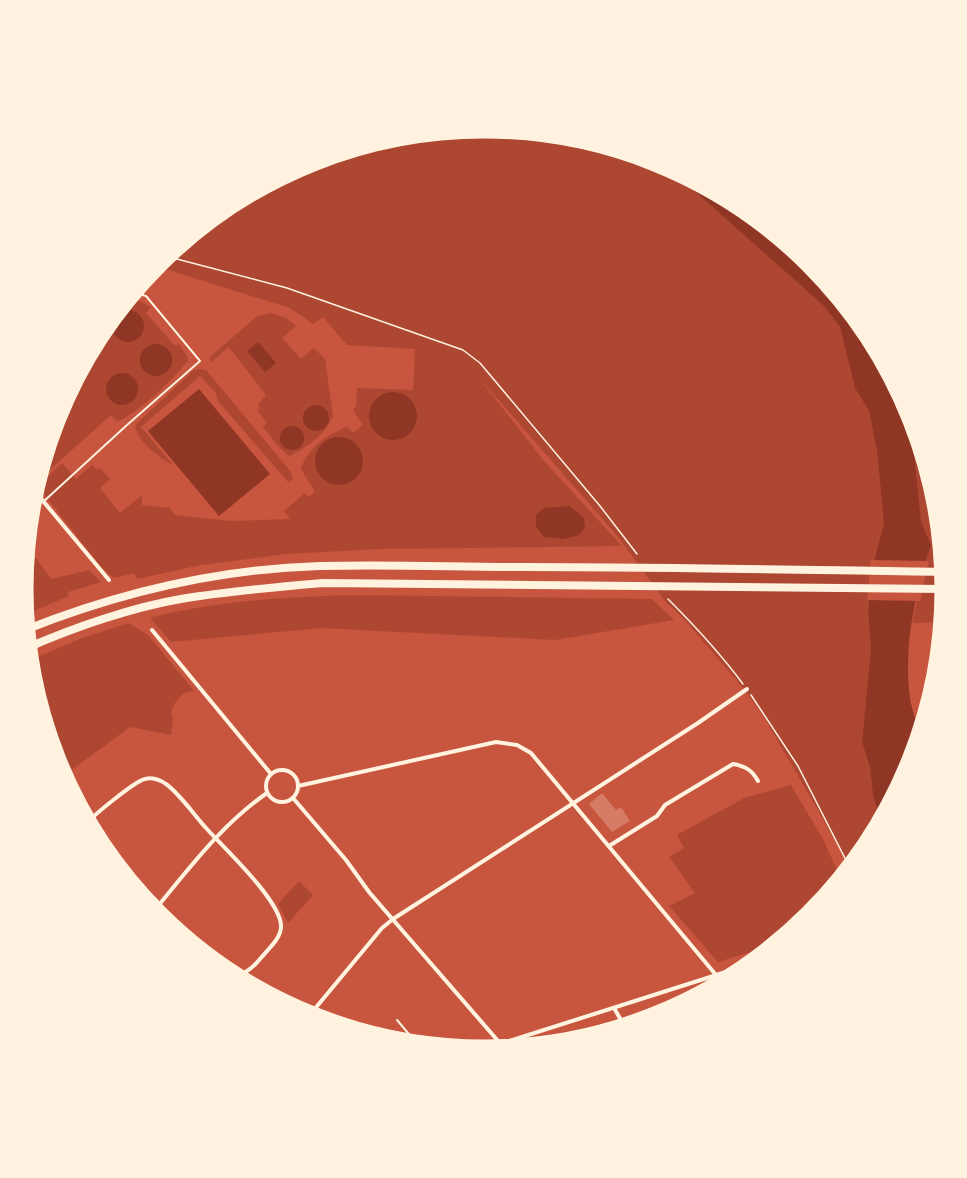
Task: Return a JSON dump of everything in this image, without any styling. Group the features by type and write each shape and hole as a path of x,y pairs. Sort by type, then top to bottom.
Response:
{"highway":[{"path":"33,627 84,608 174,584 244,573 318,566 935,572"},
{"path":"35,645 90,624 179,599 248,589 323,583 936,589"}],"street":[{"path":"41,498 109,580"},
{"path":"152,630 271,774"},
{"path":"315,1009 382,928 747,689"},
{"path":"298,786 496,742 517,745 531,753 716,975"},
{"path":"609,846 657,816 665,805 733,764 744,766 754,774 758,781"},
{"path":"279,770 288,771 295,778 298,786 293,798 279,802 274,801 267,793 266,781 271,774 279,770"},
{"path":"93,816 144,779 157,779 168,785 229,850 279,914 280,934 251,971 245,973"},
{"path":"160,904 216,837 249,806 267,793"},
{"path":"293,798 346,860 369,892 497,1041"},
{"path":"513,1040 720,974"},
{"path":"614,1008 621,1020"}],"lane":[{"path":"44,502 200,361 146,296 141,295"},
{"path":"397,1020 409,1034"}],"path":[{"path":"175,259 287,288 464,350 480,363 600,506 637,554"},
{"path":"668,599 704,635 747,689 798,766 845,859"}],"shaded area":[{"path":"484,137 513,138 572,146 629,161 692,189 824,306 840,327 855,388 869,411 877,451 884,524 873,564 868,612 871,648 862,742 870,768 873,796 878,810 846,858 762,714 744,689 684,619 665,601 619,538 476,374 544,461 622,546 380,549 286,554 196,566 137,579 134,573 114,578 102,568 42,492 45,479 62,463 76,479 92,465 97,470 100,468 110,479 100,488 120,513 142,495 142,505 170,508 175,515 231,521 290,519 284,511 305,493 308,497 315,492 301,469 310,452 325,438 347,426 353,433 363,425 353,410 356,406 357,388 413,390 415,349 347,345 323,317 313,324 290,308 165,269 160,273 208,230 232,213 284,184 311,171 367,152 425,141"},
{"path":"692,189 735,213 759,230 803,269 823,291 842,314 875,363 889,389 912,444 921,521 931,545 915,601 909,640 908,679 915,722 901,762 878,810 873,796 870,768 862,742 871,648 868,612 873,564 884,524 877,451 869,411 855,388 840,327 824,306"},
{"path":"137,300 151,307 146,313 175,346 179,344 188,361 146,403 117,422 111,415 47,472 55,444 78,389 108,338"},
{"path":"128,310 134,311 143,320 143,332 134,341 122,341 113,332"},
{"path":"271,313 286,318 296,326 282,338 301,359 314,348 325,359 333,416 326,429 315,440 289,456 263,427 267,423 257,410 266,395 229,347 211,362 209,358 257,316"},
{"path":"258,342 276,363 265,372 247,351"},
{"path":"156,344 167,349 172,360 167,371 156,376 145,371 140,360 145,349"},
{"path":"194,370 206,370 291,472 293,479 288,482 218,401 215,392 200,376 141,427 173,465 144,443 135,425"},
{"path":"122,373 133,378 138,389 133,400 122,405 111,400 106,389 111,378"},
{"path":"199,389 270,474 219,516 148,431"},
{"path":"393,392 410,399 417,416 410,433 393,440 376,433 369,416 376,399"},
{"path":"316,405 325,409 329,418 325,427 316,431 307,427 303,418 307,409"},
{"path":"292,426 301,429 304,438 301,447 292,450 283,447 280,438 283,429"},
{"path":"334,437 344,437 356,444 363,456 363,466 356,478 344,485 334,485 319,474 315,466 315,456 326,441"},
{"path":"914,450 932,530 936,589 935,622 912,623 931,545 921,521"},
{"path":"570,506 584,518 585,528 579,535 563,539 544,537 536,527 536,515 544,508"},
{"path":"36,558 51,579 89,570 101,582 68,592 69,596 32,612 32,560"},
{"path":"350,595 652,599 674,620 555,640 321,628 171,642 150,618 225,604"},
{"path":"129,623 148,635 194,691 182,695 174,705 171,714 173,717 171,735 130,727 70,771 55,734 37,657 82,638"},
{"path":"791,785 824,841 837,870 803,909 759,948 718,962 669,906 695,893 669,857 684,848 677,835 744,798"},
{"path":"299,881 313,895 288,923 278,904"}],"pier":[{"path":"871,560 929,561 920,601 867,600"}],"building":[{"path":"602,793 616,810 621,807 630,821 612,832 589,804"}],"waterway":[{"path":"910,454 915,453"}]}
